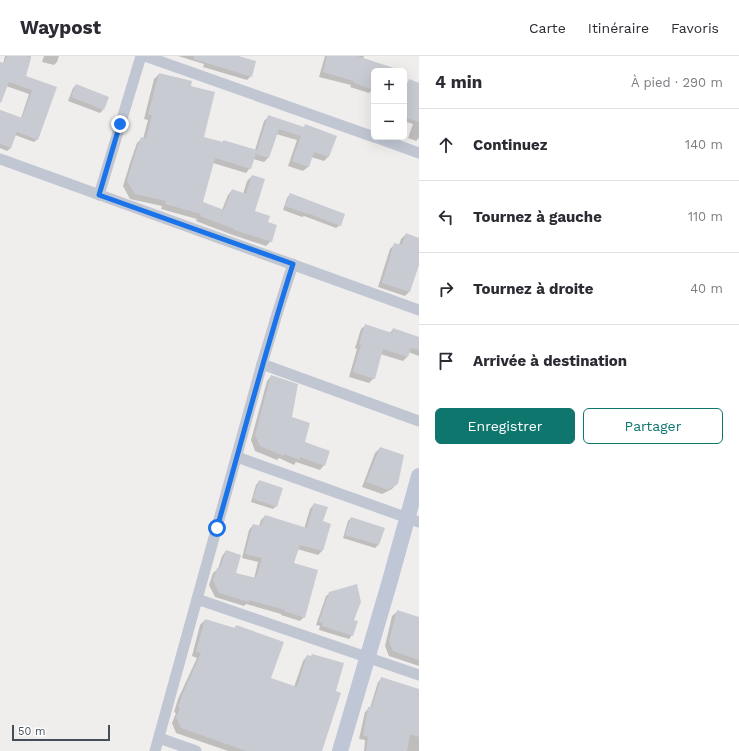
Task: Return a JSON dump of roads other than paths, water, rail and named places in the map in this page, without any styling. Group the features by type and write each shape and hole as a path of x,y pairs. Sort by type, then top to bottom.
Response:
{"street":[{"path":"99,195 141,56"},
{"path":"145,56 371,136"},
{"path":"382,140 419,153"},
{"path":"0,158 419,310"},
{"path":"155,751 262,364 293,264"},
{"path":"262,364 419,421"},
{"path":"237,457 413,520"},
{"path":"340,751 389,584 413,520 419,476"},
{"path":"197,599 419,674"},
{"path":"159,738 196,751"}]}
